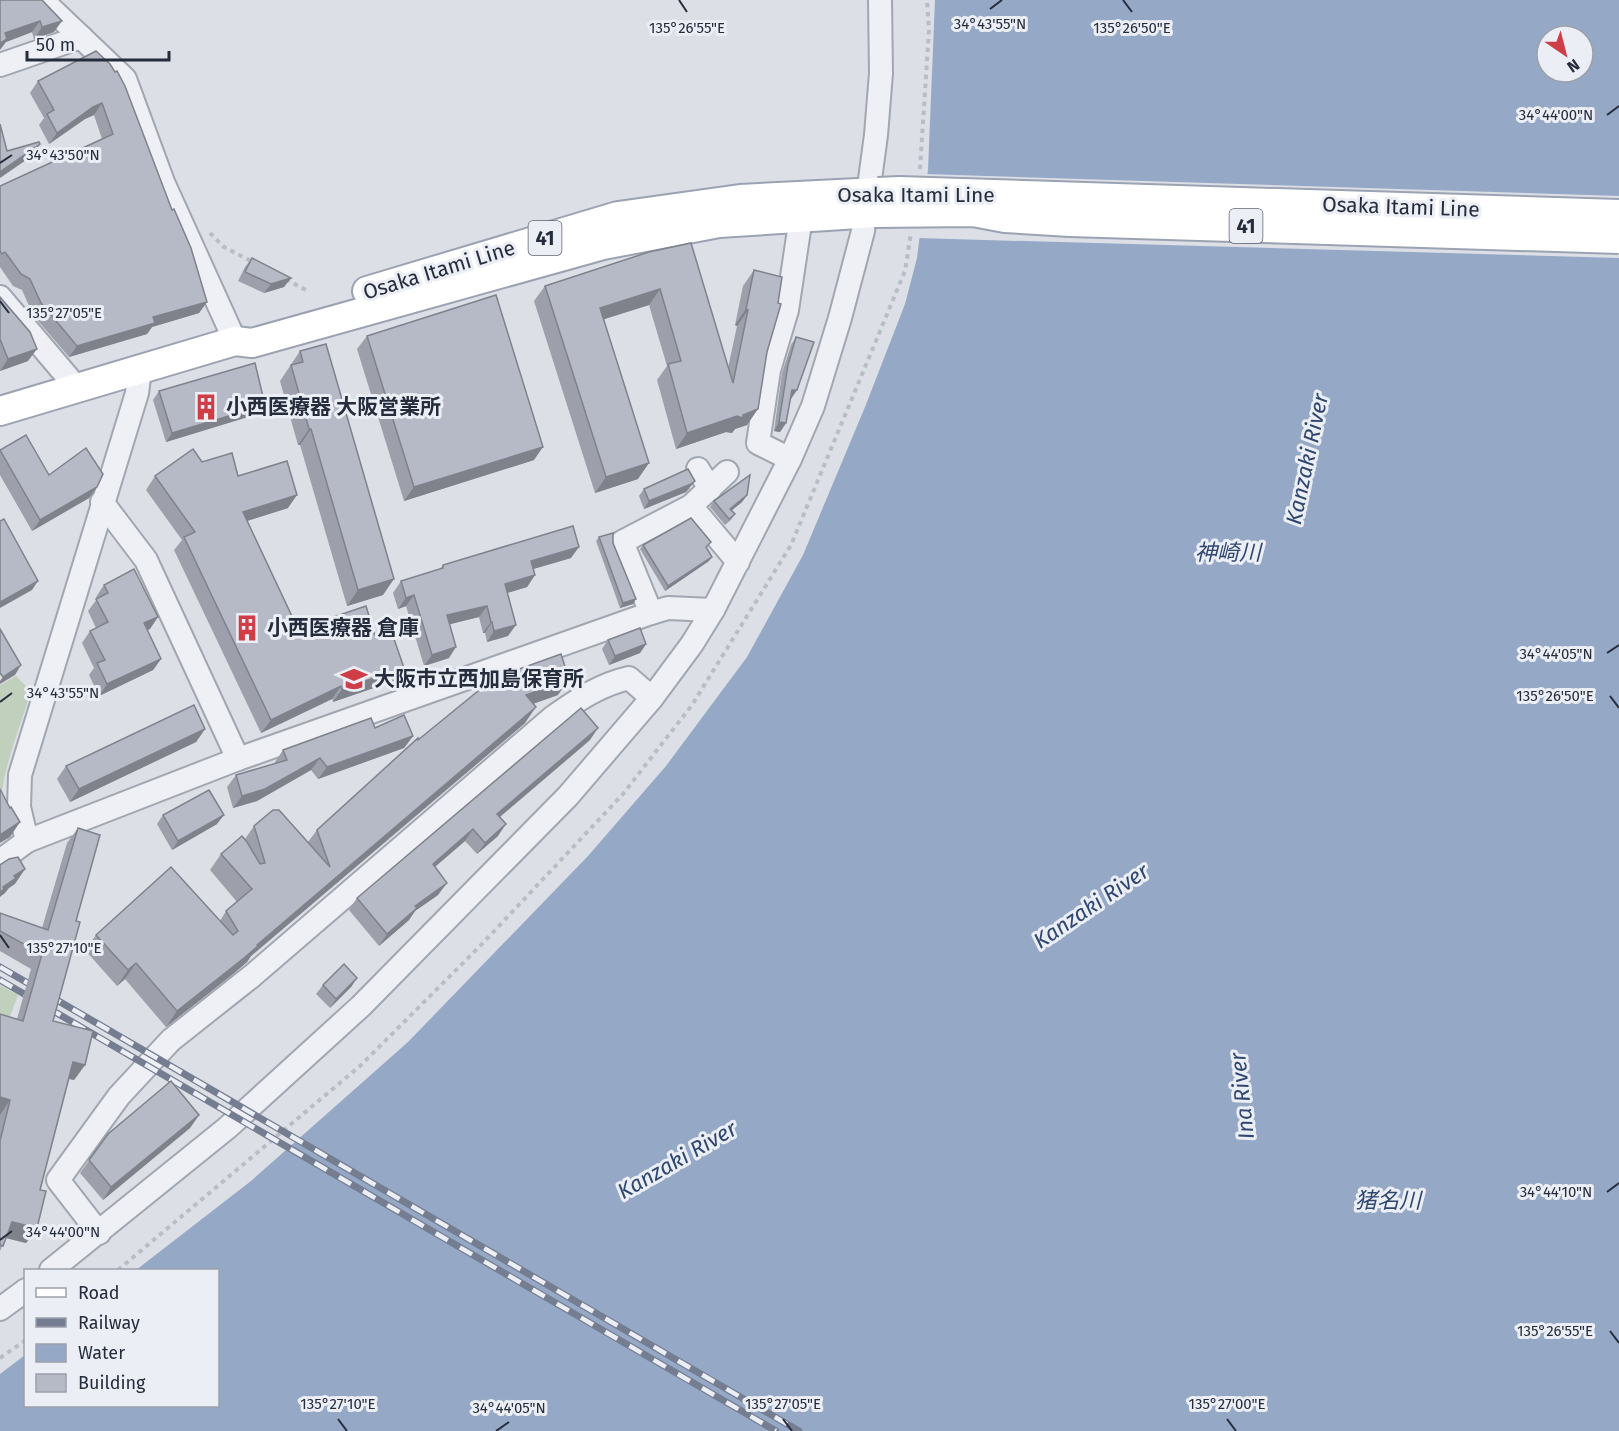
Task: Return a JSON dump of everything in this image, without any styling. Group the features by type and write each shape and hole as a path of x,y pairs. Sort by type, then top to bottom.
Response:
{"main road":[{"name":"Osaka Itami Line","path":"0,411 235,342 252,343 603,244 719,223 801,217 871,203 899,191 1619,214"},
{"name":"Osaka Itami Line","path":"235,342 248,329 425,273 618,216 740,199 871,203 973,212 1005,219 1070,222 1619,239"}],"street":[{"path":"42,0 125,80 163,182 235,342"},
{"path":"52,1269 227,1128 361,1006 568,796 652,698 713,610 790,459 817,395 871,203 881,73 880,0"},
{"path":"0,65 81,37"},
{"path":"790,459 758,443 769,370 787,310 801,217"},
{"path":"0,297 77,388"},
{"path":"27,841 19,807 20,775 137,393 140,370"},
{"path":"698,469 710,489"},
{"path":"651,614 622,542 691,506 727,472"},
{"path":"102,502 146,560 238,759"},
{"path":"691,506 738,562"},
{"path":"0,861 27,841 238,759 668,608 713,610"},
{"path":"99,1233 58,1180 119,1096 171,1040 252,976 553,717 595,689 629,678 652,698"},
{"path":"0,1309 24,1291"}],"path":[{"path":"202,226 224,247 262,267"},
{"path":"281,277 309,291"},
{"path":"0,1358 24,1341"}],"green space":[{"path":"16,676 31,691 7,766 0,813 0,685"},
{"path":"0,985 18,995 9,1019 0,1017"}],"water":[{"name":"神崎川","path":"935,0 1619,0 1619,1431 0,1431 0,1374 24,1356 24,1407 219,1407 219,1269 137,1269 251,1181 408,1042 588,856 666,766 747,657 803,555 905,304 917,258 928,170"}],"pier":[{"path":"925,174 1619,196 1619,258 917,238"}],"building":[{"path":"0,0 42,0 62,21 42,27 40,21 5,33 7,39 0,43"},
{"path":"96,51 115,72 117,71 125,86 172,210 174,209 191,248 207,302 153,317 155,323 77,346 41,303 30,279 21,274 5,252 2,254 0,251 0,186 113,134 102,103 57,133 47,114 54,110 38,81"},
{"path":"0,124 7,151 39,142 40,144 0,172"},
{"path":"691,243 733,383 754,270 782,277 778,303 781,304 767,352 758,409 743,415 743,418 737,416 687,433 668,364 681,361 660,289 600,308 649,463 606,477 545,286 649,252"},
{"path":"252,258 291,278 271,284 245,272"},
{"path":"496,295 543,447 414,487 367,336"},
{"path":"0,297 30,332 37,349 8,359 0,339"},
{"path":"796,337 814,342 797,390 792,390 786,423 779,422 788,365"},
{"path":"326,344 394,579 358,590 291,365 303,362 300,351"},
{"name":"小西医療器 大阪営業所","path":"255,363 265,405 172,433 159,391"},
{"path":"26,435 49,475 86,448 103,474 97,487 40,520 0,450"},
{"path":"193,449 202,462 232,453 238,476 287,461 297,495 243,512 298,629 366,606 375,636 391,630 404,668 342,689 341,686 271,720 184,537 195,532 155,476"},
{"path":"688,469 695,481 649,501 644,489"},
{"path":"750,475 747,495 730,509 735,514 729,519 714,501"},
{"path":"691,518 711,542 706,547 712,557 668,586 643,545"},
{"path":"4,519 38,581 0,602 0,521"},
{"path":"573,526 579,547 531,561 535,575 505,584 516,625 494,631 487,606 447,615 456,647 432,655 414,595 406,598 401,581 443,568 443,565"},
{"path":"613,533 613,543 636,599 623,603 599,537"},
{"path":"134,569 158,617 144,623 161,659 107,684 97,663 105,660 90,631 108,622 96,599 108,593 104,585"},
{"path":"640,628 646,644 615,656 608,640"},
{"path":"0,629 21,665 3,677 0,674"},
{"path":"561,654 569,679 526,695 536,707 244,958 177,1011 136,963 128,970 96,935 171,867 233,935 238,931 226,911 252,889 221,854 242,836 260,864 265,863 254,826 273,810 279,810 330,867 317,830 418,738 418,740 505,669 508,673"},
{"path":"194,705 205,729 79,789 66,766"},
{"path":"581,708 598,728 497,814 506,824 485,843 473,829 433,864 447,883 415,906 417,908 387,934 357,898"},
{"path":"404,715 413,736 327,767 320,758 265,789 242,796 236,775 287,760 283,750 371,718 375,728"},
{"path":"0,789 20,822 0,835"},
{"path":"209,790 224,815 178,841 163,815"},
{"path":"78,828 100,835 76,921 80,922 53,1021 93,1031 85,1065 73,1062 40,1190 46,1191 37,1228 12,1222 3,1246 0,1245 0,1141 10,1100 0,1097 0,1014 23,1021 42,954 0,931 0,913 48,930"},
{"path":"18,857 25,869 14,876 16,878 0,892 0,865 9,859"},
{"path":"344,964 357,978 336,999 323,985"},
{"path":"171,1081 199,1115 111,1187 89,1160 108,1134"}],"railway":[{"path":"0,967 799,1431"},
{"path":"0,980 776,1431"}],"place":[{"name":"小西医療器 大阪営業所","path":"206,407"},
{"name":"小西医療器 倉庫","path":"247,628"},
{"name":"大阪市立西加島保育所","path":"354,679"}],"water label":[{"name":"Kanzaki River","path":"1307,459"},
{"name":"Kanzaki River","path":"1091,906"},
{"name":"Ina River","path":"1242,1096"},
{"name":"Kanzaki River","path":"677,1160"},
{"name":"猪名川","path":"1388,1200"}]}
